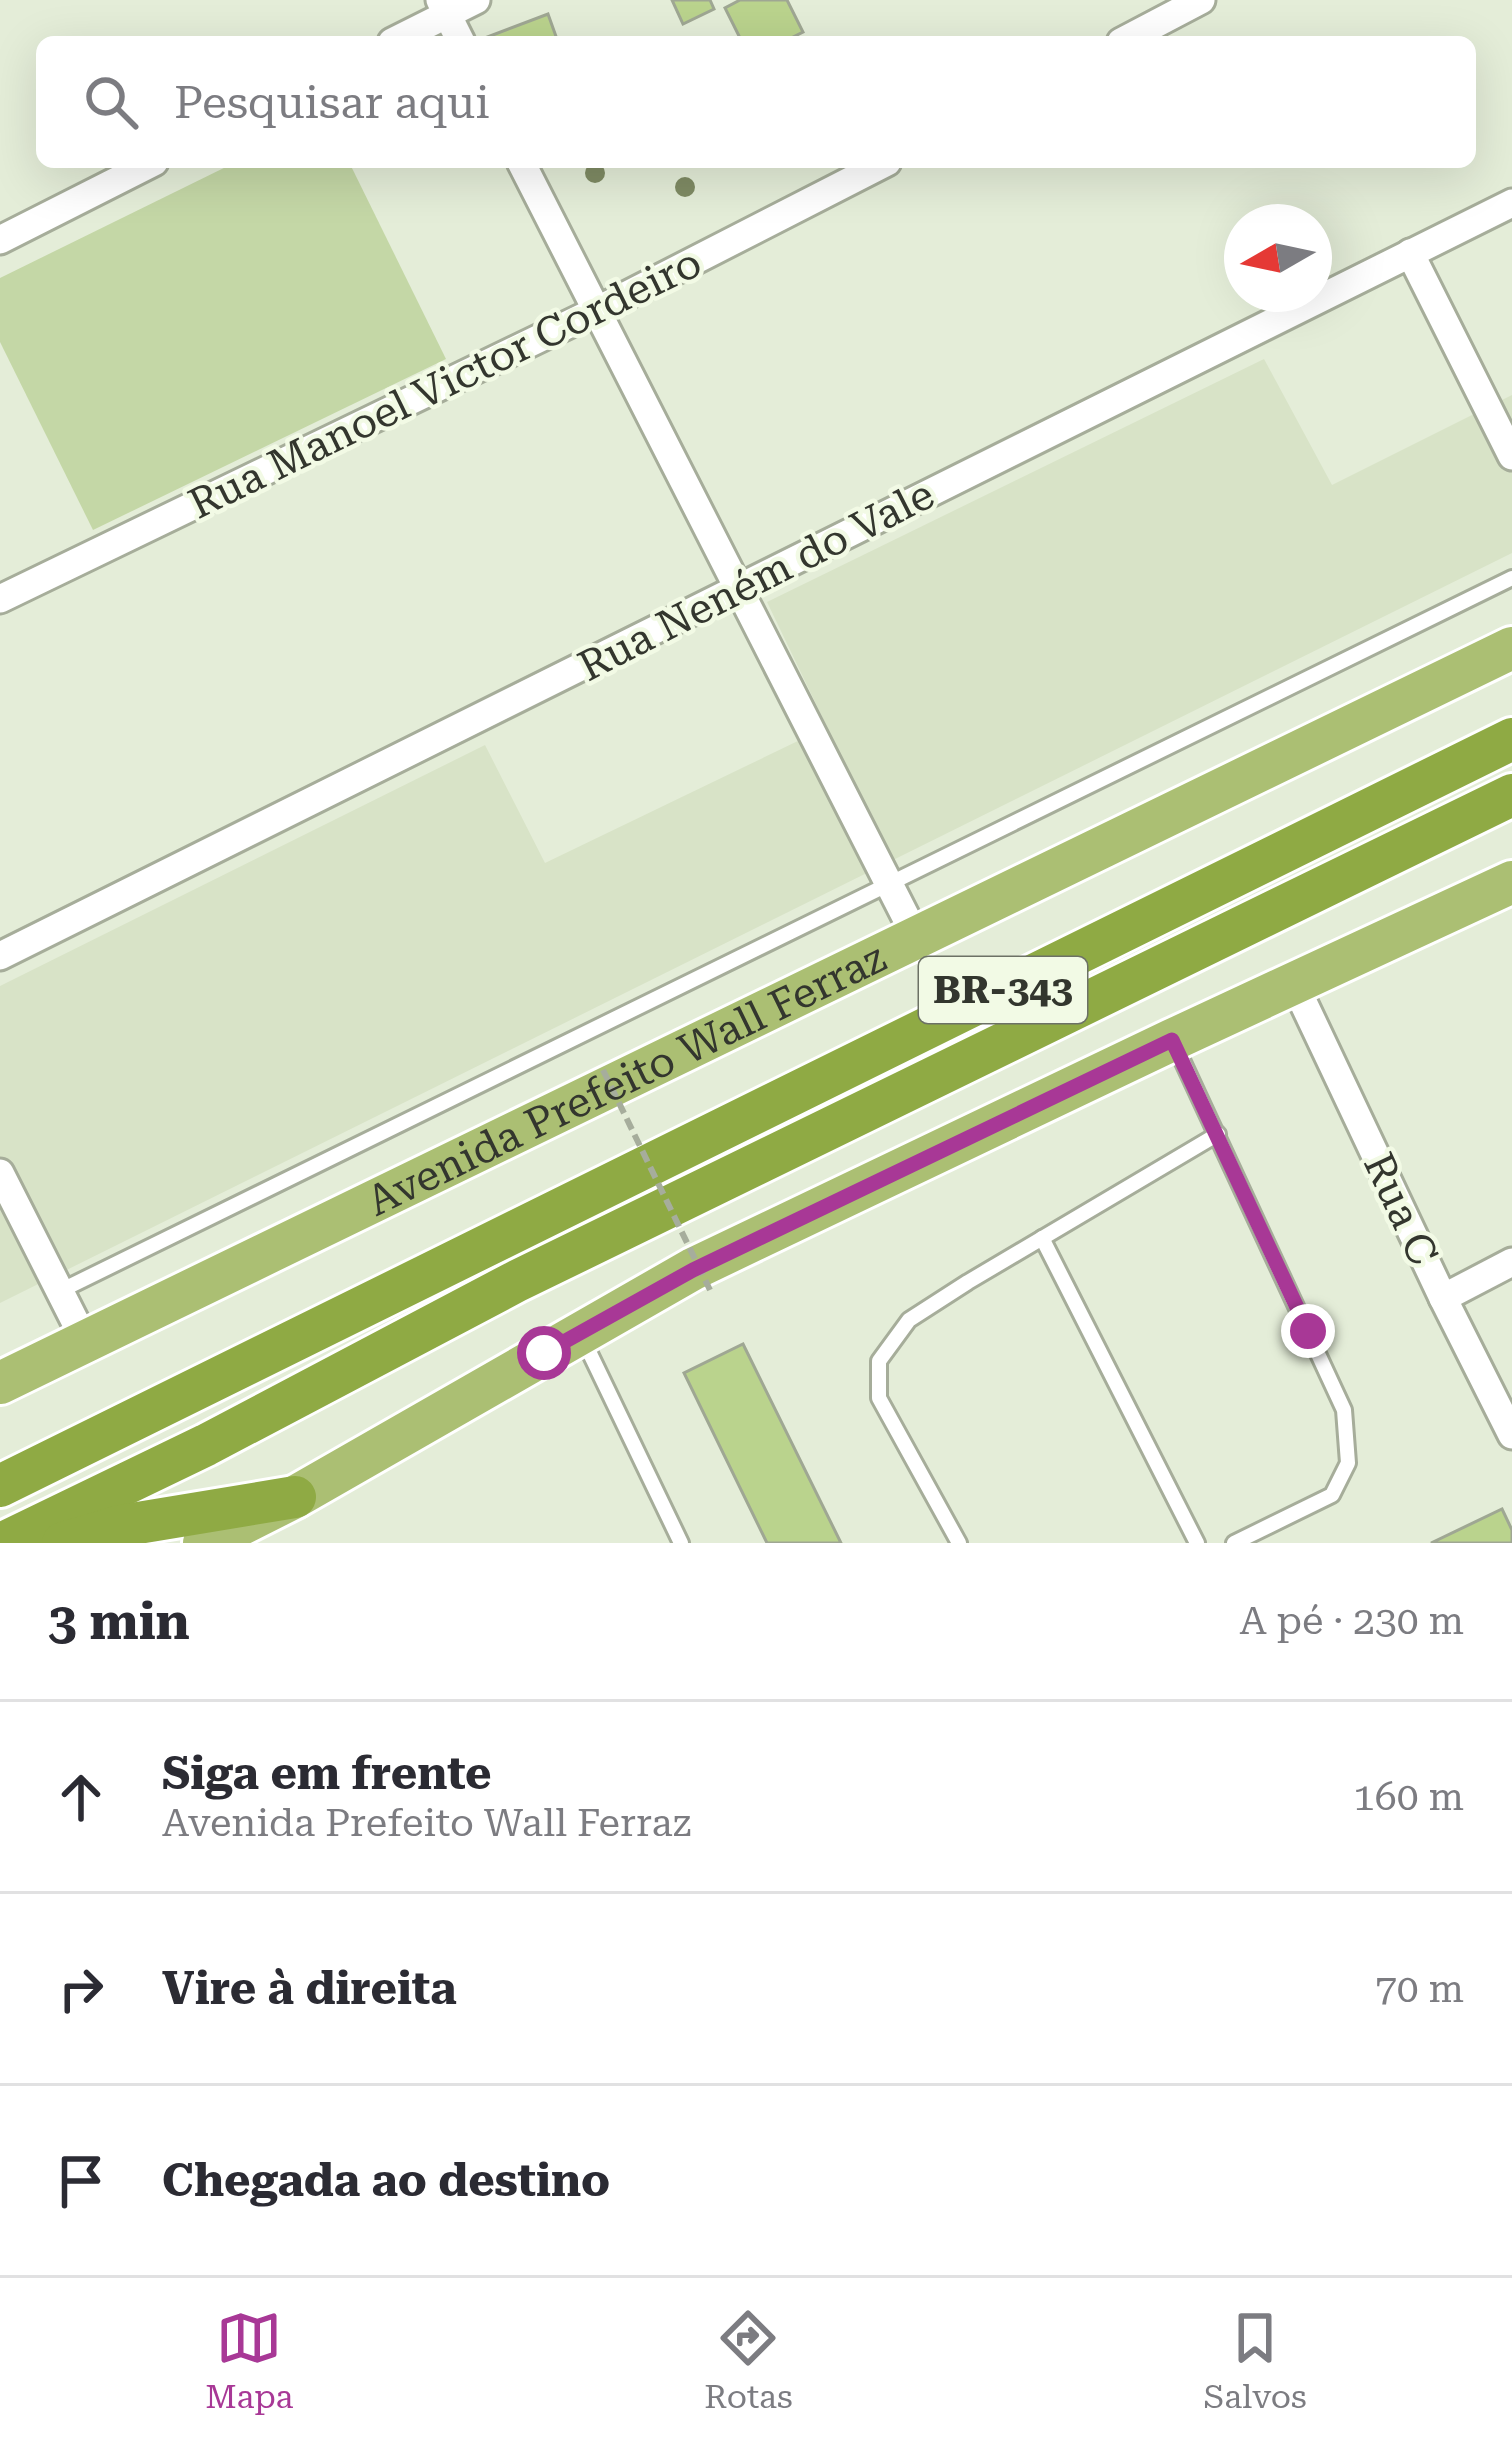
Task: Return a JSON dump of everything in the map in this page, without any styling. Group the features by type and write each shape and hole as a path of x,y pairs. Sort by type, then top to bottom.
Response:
{"highway":[{"name":"BR-343","path":"0,1486 1512,739"},
{"name":"BR-343","path":"3,1543 206,1445 515,1282 1512,795"},
{"path":"63,1543 120,1526 295,1497"}],"main road":[{"name":"Avenida Prefeito Wall Ferraz","path":"0,1383 1512,648"},
{"path":"206,1543 693,1270 1512,882"}],"street":[{"path":"401,36 444,7 476,0"},
{"path":"1133,36 1201,0"},
{"path":"444,7 458,36"},
{"path":"0,240 142,168"},
{"path":"524,168 916,937"},
{"name":"Rua Manoel Victor Cordeiro","path":"0,599 596,311 875,168"},
{"name":"Rua Neném do Vale","path":"0,956 1512,203"},
{"path":"1410,253 1512,456"},
{"name":"Rua C","path":"1294,983 1512,1435"},
{"path":"0,1173 85,1341"},
{"path":"1443,1298 1512,1262"}],"lane":[{"path":"59,1291 1512,578"},
{"path":"1172,1040 1344,1410 1348,1462 1332,1495 1234,1543"},
{"path":"959,1543 879,1398 879,1361 909,1320 1218,1134"},
{"path":"1042,1238 1197,1543"},
{"path":"581,1334 681,1543"}],"path":[{"path":"603,1070 710,1290"}],"shaded area":[{"path":"1264,359 1332,485 1512,395 1512,553 0,1303 0,986 485,745 545,863 827,727 767,602"}],"green space":[{"path":"224,168 352,168 446,359 93,530 0,342 0,278"}],"building":[{"path":"672,0 710,0 714,9 683,24"},
{"path":"740,0 787,0 803,32 739,36 725,8"},
{"path":"548,14 556,36 490,36"},
{"path":"743,1344 841,1543 767,1543 684,1373"},
{"path":"1502,1509 1512,1530 1512,1543 1431,1543"}],"route":[{"path":"544,1353 693,1270 1172,1040 1308,1331"}]}
